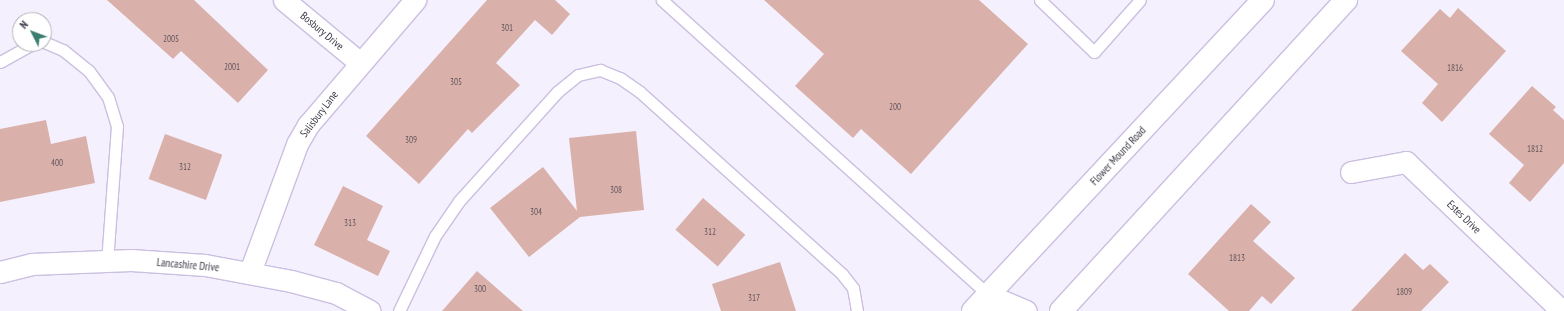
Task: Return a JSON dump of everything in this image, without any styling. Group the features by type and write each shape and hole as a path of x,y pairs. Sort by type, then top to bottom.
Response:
{"main road":[{"name":"Flower Mound Road","path":"973,311 992,303 1262,0"},
{"path":"1061,311 1346,0"}],"street":[{"name":"Bosbury Drive","path":"284,0 359,62"},
{"name":"Salisbury Lane","path":"250,272 297,144 308,125 359,62 415,0"},
{"name":"Estes Drive","path":"1351,172 1406,162 1562,311"},
{"name":"Lancashire Drive","path":"0,272 31,264 107,261 205,265 250,272 336,293 370,311"},
{"path":"992,303 1026,311"}],"lane":[{"path":"662,0 992,303"},
{"path":"1040,0 1094,52 1140,0"},
{"path":"52,45 63,50 89,71 108,97 117,126 107,261"},
{"path":"0,62 18,52"},
{"path":"399,311 435,236 459,201 558,92 578,75 600,70 620,78 640,92 842,274 854,288 857,311"}],"building":[{"path":"107,0 194,0 268,70 238,103 181,51 173,59"},
{"path":"487,0 555,0 570,14 552,35 535,20 496,63 520,85 472,133 468,129 419,184 366,136"},
{"path":"764,0 979,0 1028,44 911,174 861,129 853,138 795,86 824,54"},
{"path":"1458,8 1506,51 1442,122 1422,103 1438,84 1401,51 1440,9 1450,18"},
{"path":"1532,86 1556,107 1553,110 1564,120 1564,163 1530,202 1509,183 1524,165 1489,134"},
{"path":"46,120 51,144 86,136 95,183 0,202 0,129"},
{"path":"636,131 644,210 580,217 529,257 490,208 543,167 577,211 569,138"},
{"path":"165,134 222,155 206,200 149,179"},
{"path":"343,186 383,206 367,240 390,251 378,276 314,245"},
{"path":"703,198 745,235 718,266 675,230"},
{"path":"1251,204 1271,222 1253,241 1295,278 1271,304 1262,296 1249,311 1229,311 1188,274"},
{"path":"1405,253 1423,270 1430,264 1449,282 1421,311 1351,311"},
{"path":"780,262 796,311 721,311 712,284"},
{"path":"477,271 523,311 442,311"}]}
